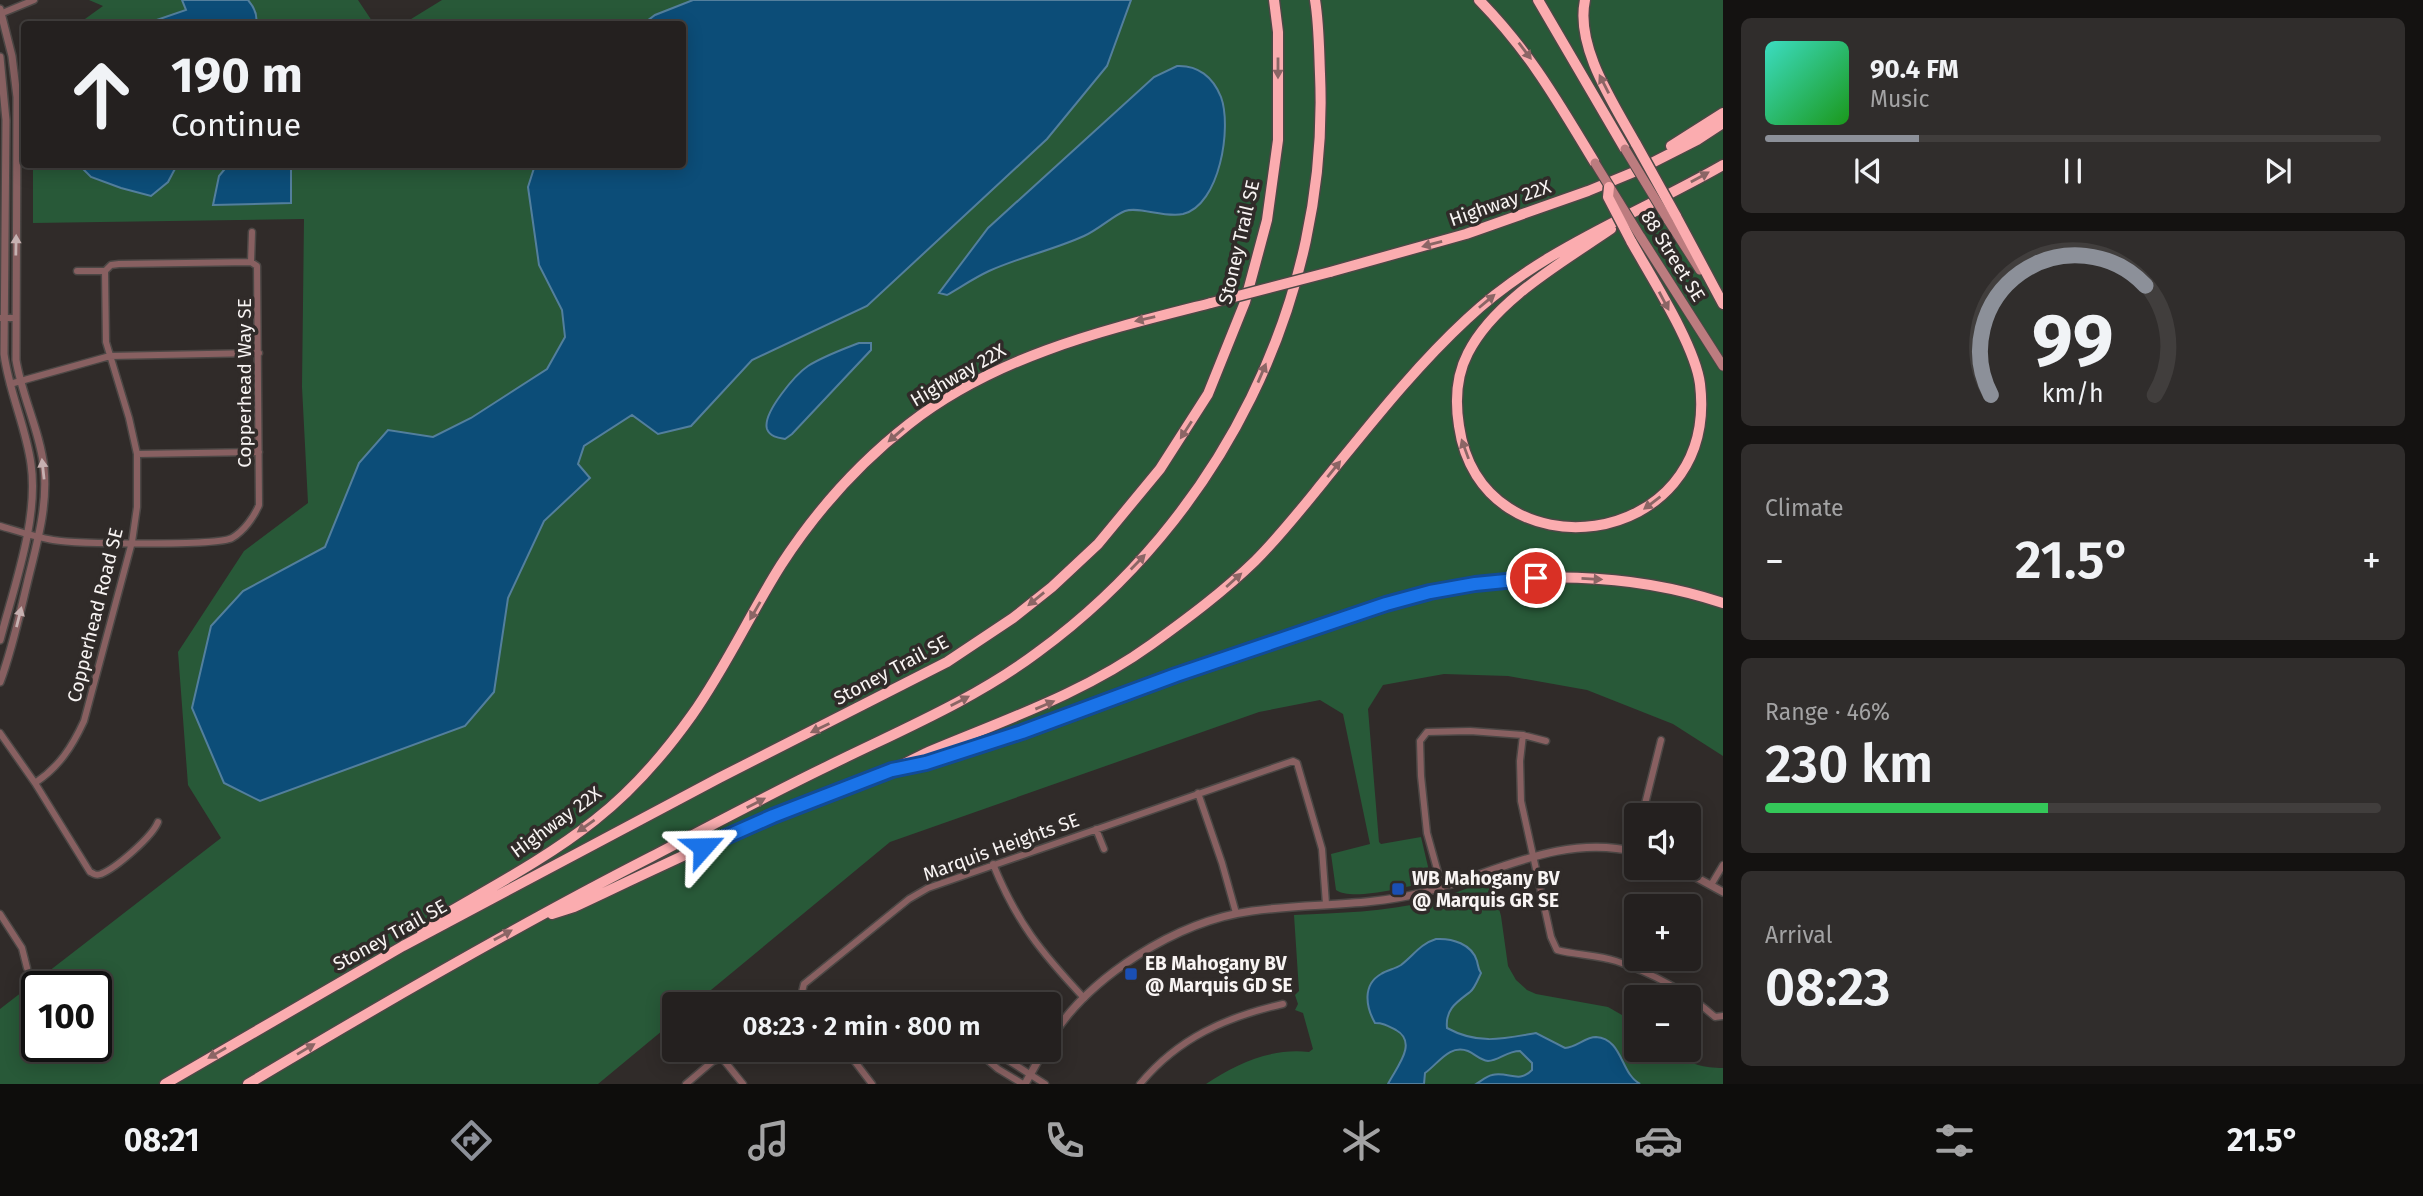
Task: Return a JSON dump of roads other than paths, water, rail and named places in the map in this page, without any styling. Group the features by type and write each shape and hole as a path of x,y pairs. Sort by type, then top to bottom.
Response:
{"highway":[{"name":"Stoney Trail SE","path":"165,1084 404,946 719,778 947,662 1013,618 1052,587 1098,544 1160,469 1209,394 1245,302 1267,220 1278,140 1278,32 1274,0"},
{"path":"248,1084 376,1007 529,921 827,766 977,692 1039,652 1101,600 1154,546 1194,495 1245,411 1287,314 1306,249 1318,171 1322,105 1315,0"},
{"path":"1479,0 1515,38 1537,67 1595,163"},
{"path":"1538,0 1625,149"},
{"path":"1586,0 1584,8 1588,47 1600,77 1672,218 1723,305"},
{"path":"1634,172 1658,153 1723,113"},
{"name":"Highway 22X","path":"404,946 434,921 536,861 595,820 629,790 692,715 781,564 824,506 866,461 910,423 951,396 1047,348 1121,325 1466,234 1588,191 1634,172 1723,123"},
{"path":"529,921 575,907 773,816 892,770 924,754 1054,701 1148,647 1208,603 1273,541 1375,419 1446,338 1469,316 1502,289 1583,236 1634,213 1723,164"},
{"path":"1609,187 1608,197 1636,238 1687,344 1700,380 1702,410 1699,436 1687,465 1668,489 1646,508 1622,520 1595,527 1573,529 1551,526 1529,519 1504,503 1490,491 1465,453 1458,422 1457,392 1461,370 1468,352 1486,327 1518,294 1559,263 1634,213"},
{"path":"892,770 926,763 1176,675 1386,604 1430,592 1497,581 1578,578 1616,580 1723,603"}],"main road":[{"name":"88 Street SE","path":"1625,149 1672,218"},
{"path":"1595,163 1609,187"},
{"name":"88 Street SE","path":"1636,238 1723,366"}],"street":[{"path":"0,682 39,536 45,497 44,468 38,439 16,360 17,97 12,56 0,13 34,0"},
{"path":"0,57 6,120 1,318 10,384 26,434 32,467 33,497 27,533 0,640"},
{"name":"Copperhead Way SE","path":"0,526 55,540 191,543 217,542 232,538 253,518 260,505 259,274 257,266 251,262 252,232"},
{"path":"110,356 104,325 105,271 111,265 251,262"},
{"path":"77,271 105,271"},
{"path":"1,318 15,318"},
{"path":"10,384 110,356 259,353"},
{"name":"Copperhead Road SE","path":"35,783 58,764 77,737 84,721 132,542 137,507 137,454 110,356"},
{"path":"137,454 259,452"},
{"path":"1441,887 1427,833 1420,741 1427,732 1470,731 1523,735 1546,741"},
{"path":"0,733 35,783 90,872 101,874 115,864 145,840 155,830 158,822"},
{"path":"1523,735 1520,761 1521,801 1551,937 1557,950 1614,960 1657,978 1700,1003 1715,1017 1723,1016"},
{"path":"1645,803 1661,740"},
{"name":"Marquis Heights SE","path":"802,992 804,984 909,899 928,888 1293,761 1297,763 1322,849 1326,904"},
{"path":"1198,793 1236,913"},
{"name":"Marquis Heights SE","path":"1096,829 1104,849"},
{"path":"1061,1027 1084,998 1118,969 1155,945 1188,929 1236,913 1383,900 1441,887 1533,856 1578,847 1624,850"},
{"path":"993,864 1023,926 1048,959 1084,998"},
{"path":"1711,885 1723,865"},
{"path":"1701,880 1723,892"},
{"path":"0,914 22,948 27,968"},
{"path":"1140,1084 1158,1063 1208,1028 1248,1012 1283,1004"},
{"path":"686,1084 713,1061 722,1058 743,1084"},
{"path":"855,1062 872,1084"},
{"path":"990,1062 1024,1084 1037,1062"},
{"path":"1011,1062 1045,1084"}],"water":[{"path":"182,0 248,0 255,11 256,21 154,21 186,10"},
{"path":"693,0 1131,0 1107,66 1047,139 867,306 752,360 691,426 658,434 632,415 584,446 578,464 590,478 544,521 508,598 494,692 465,726 260,801 224,783 192,708 211,626 243,591 325,547 359,463 388,430 433,437 471,418 547,369 565,337 562,310 539,265 528,187 534,168 686,168 686,21 647,21 655,15"},
{"path":"1177,66 1198,70 1209,78 1221,97 1224,110 1224,145 1220,163 1206,196 1196,208 1176,215 1125,211 1084,236 989,271 947,295 939,293 988,228 1154,77"},
{"path":"82,168 175,168 168,182 151,196 91,177"},
{"path":"226,168 291,168 291,203 213,205 219,176"},
{"path":"859,343 871,343 871,350 792,434 785,439 770,434 767,422 770,414 781,394 796,377 814,362"},
{"path":"1436,939 1455,941 1466,946 1474,955 1481,973 1472,990 1450,1011 1447,1028 1480,1039 1502,1039 1536,1033 1565,1048 1592,1037 1605,1039 1617,1050 1628,1072 1640,1084 1476,1084 1492,1075 1523,1076 1532,1070 1532,1063 1520,1051 1488,1061 1468,1051 1455,1050 1425,1073 1424,1084 1388,1084 1403,1056 1405,1042 1403,1035 1396,1030 1375,1023 1369,1010 1368,990 1381,974 1401,965 1421,947"}],"place":[{"name":"WB Mahogany BV @ Marquis GR SE","path":"1398,889"},
{"name":"EB Mahogany BV @ Marquis GD SE","path":"1131,974"}]}
